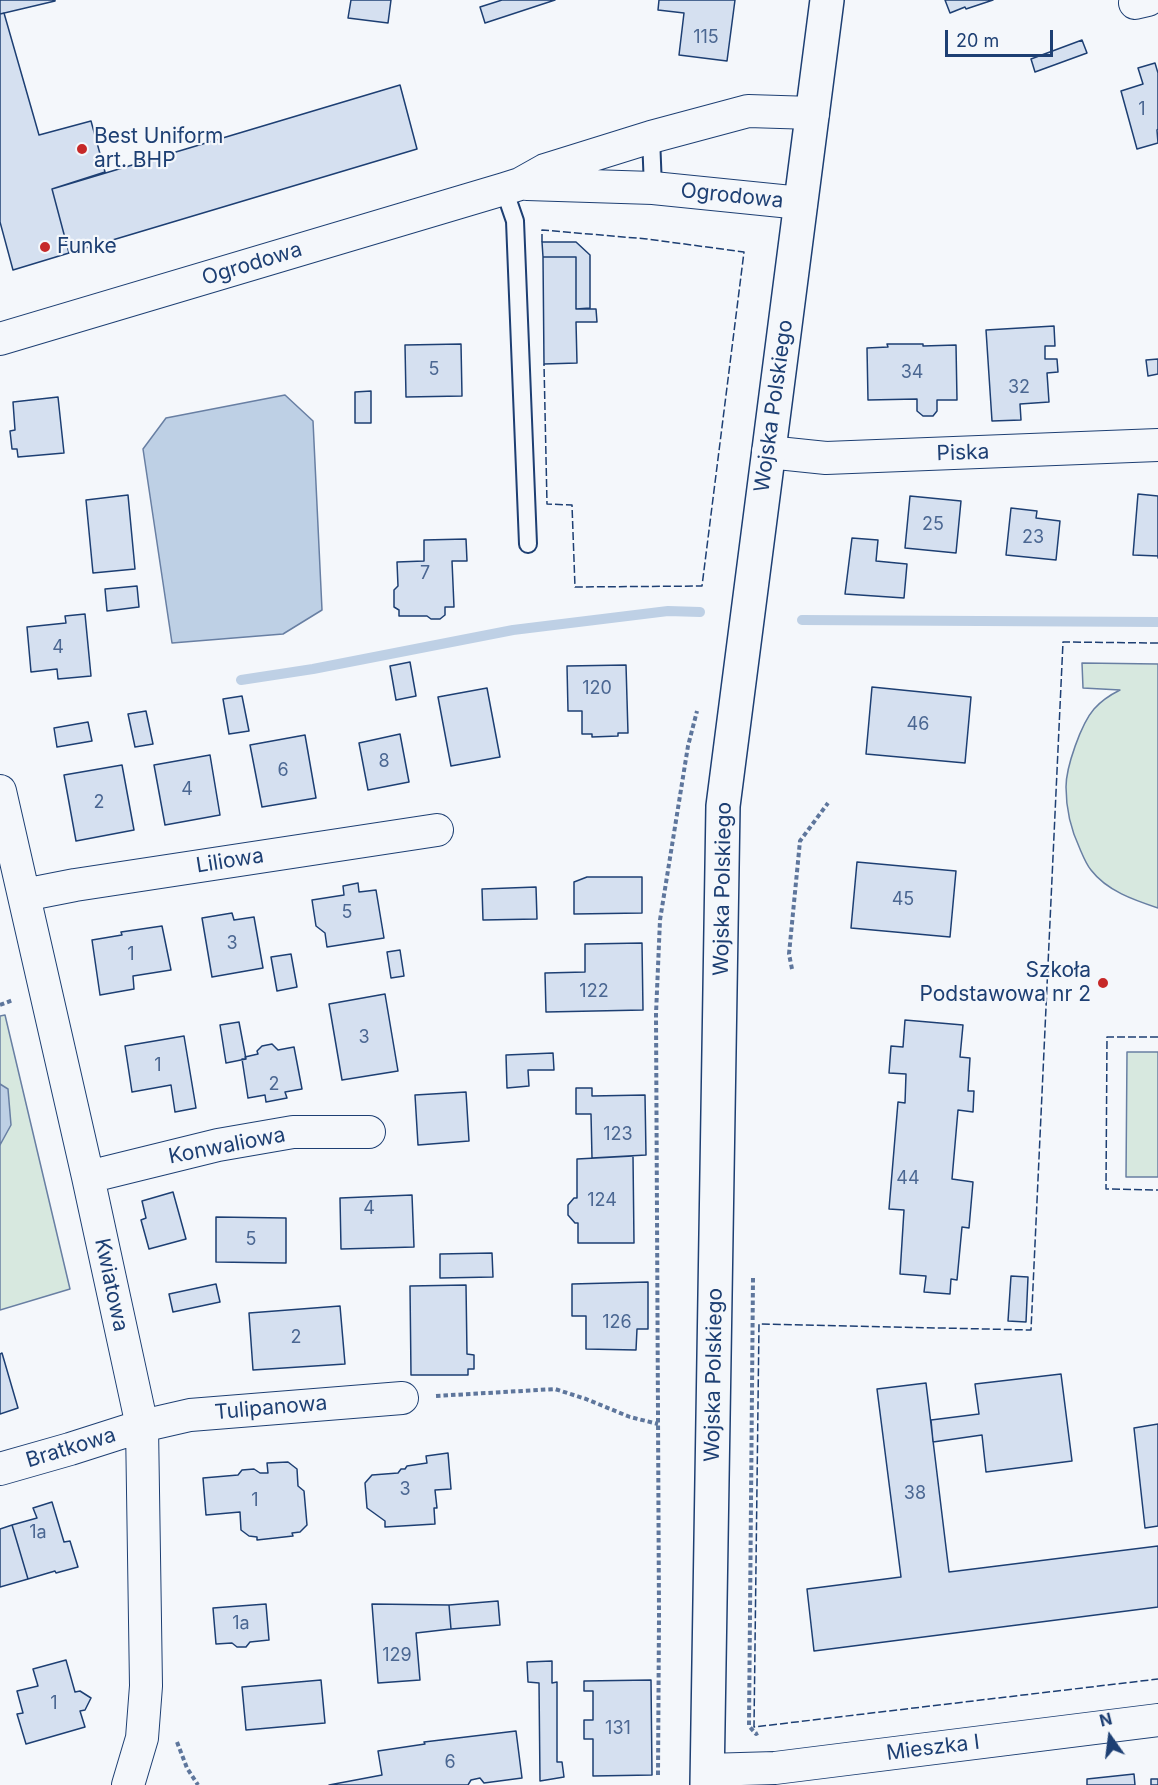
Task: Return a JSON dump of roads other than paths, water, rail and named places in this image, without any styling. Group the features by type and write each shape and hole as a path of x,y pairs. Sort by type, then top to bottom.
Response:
{"main road":[{"name":"Wojska Polskiego","path":"707,1778 723,806 827,0"}],"street":[{"name":"Ogrodowa","path":"0,339 512,186 545,170 651,137 748,111 813,113"},
{"name":"Ogrodowa","path":"512,186 653,188 801,203"},
{"name":"Piska","path":"768,452 826,458 1158,445"},
{"name":"Kwiatowa","path":"0,791 88,1176 142,1426 146,1686 142,1738 128,1785"},
{"name":"Liliowa","path":"24,895 75,885 437,830"},
{"name":"Konwaliowa","path":"88,1176 218,1144 293,1132 369,1132"},
{"name":"Tulipanowa","path":"142,1426 190,1415 402,1398"},
{"name":"Bratkowa","path":"0,1469 142,1426"},
{"name":"Mieszka I","path":"707,1778 1158,1720"}],"lane":[{"path":"651,137 653,188"},
{"path":"512,186 528,544"}],"water":[{"path":"285,395 313,421 322,610 283,634 172,643 143,449 166,418"},
{"path":"0,1084 8,1089 11,1125 0,1145"}],"waterway":[{"path":"241,680 313,669 513,630 668,611 700,612"},
{"path":"802,620 1158,622"}],"place":[{"name":"Best Uniform art. BHP","path":"82,149"},
{"name":"Funke","path":"45,247"},
{"name":"Szkoła Podstawowa nr 2","path":"1103,983"}]}
